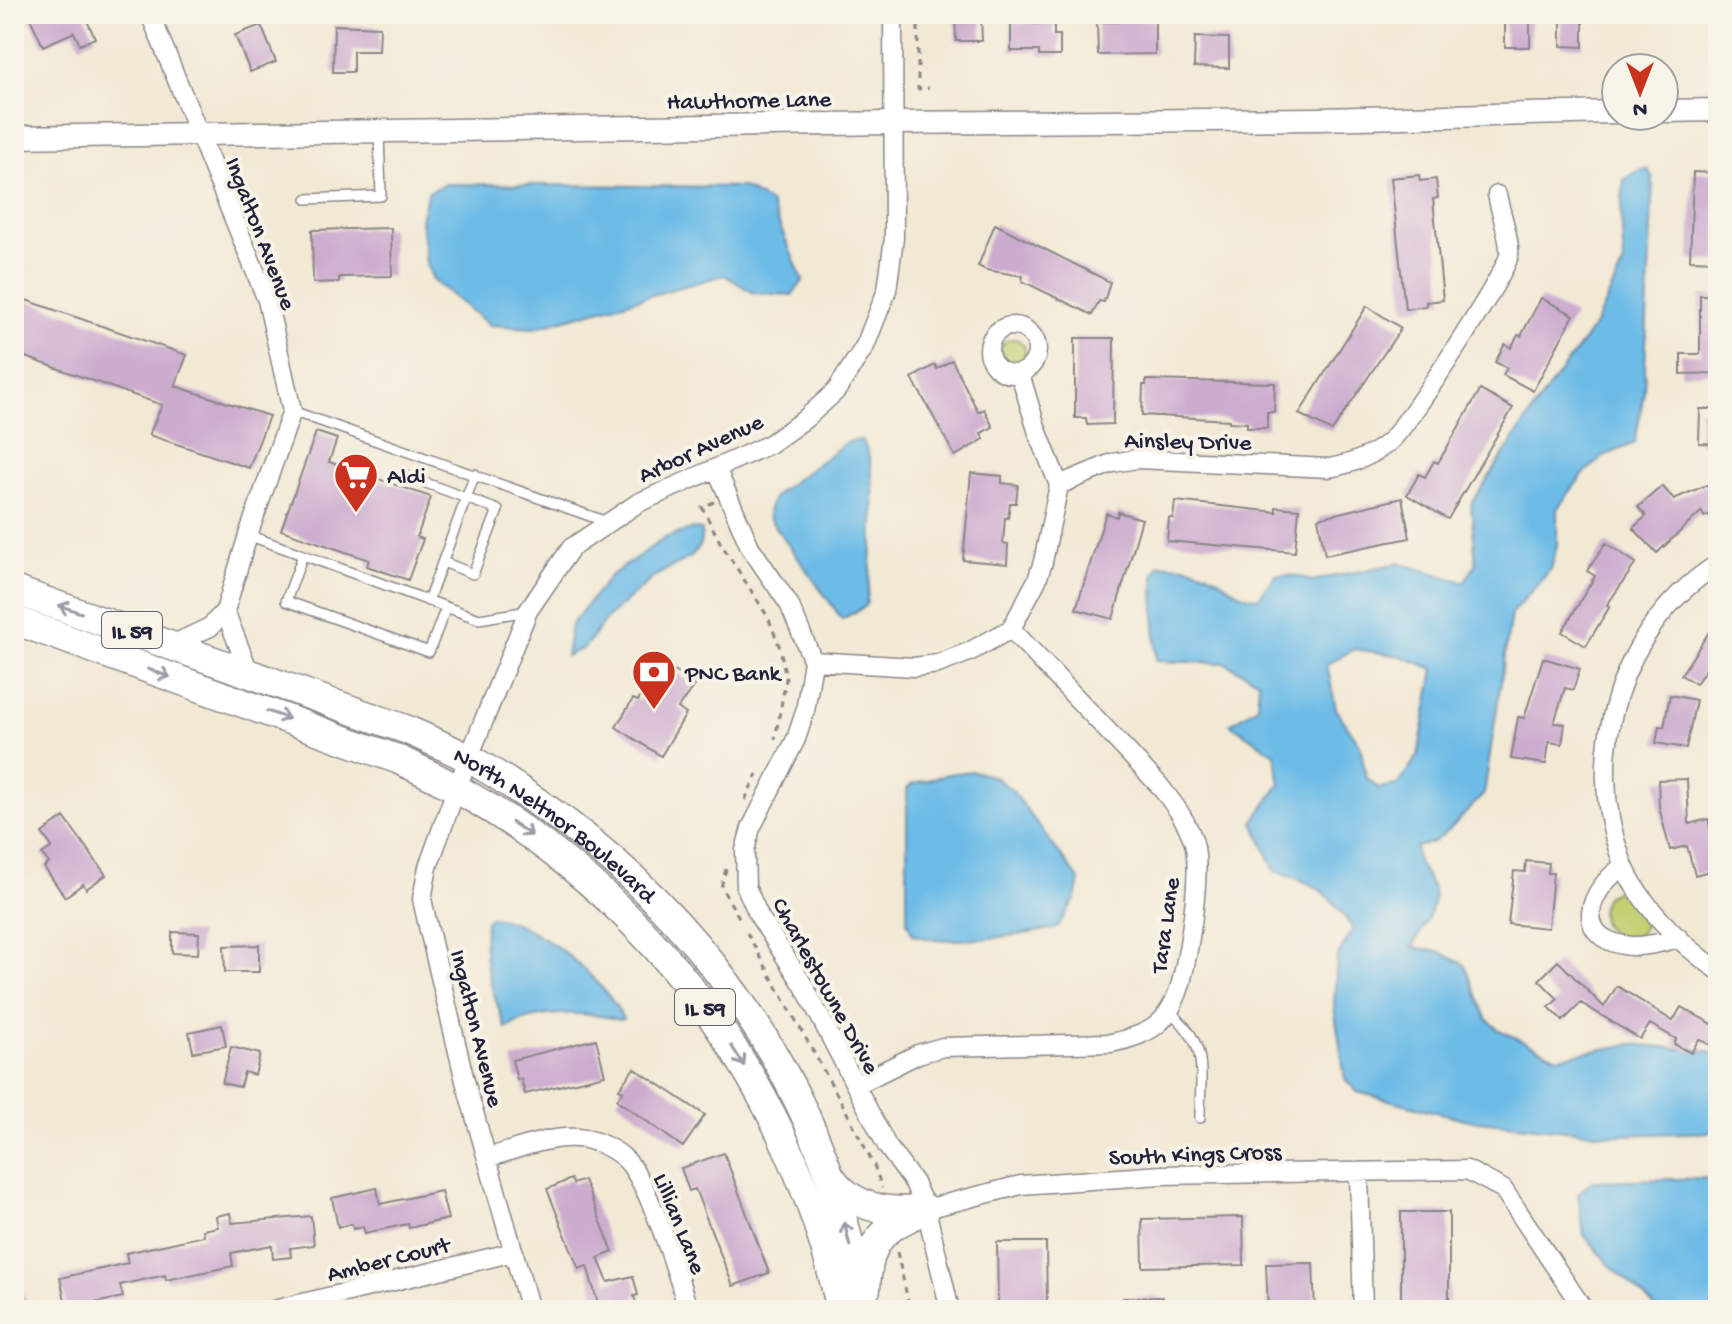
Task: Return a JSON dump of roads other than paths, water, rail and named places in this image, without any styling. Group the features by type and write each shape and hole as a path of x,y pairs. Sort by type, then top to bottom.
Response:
{"main road":[{"name":"North Neltnor Boulevard","path":"14,590 366,713 468,758 571,826 645,890 697,945 766,1041 810,1127 829,1174 845,1226 864,1310"},
{"name":"North Neltnor Boulevard","path":"14,620 362,745 457,787 539,840 604,894 642,930 683,977 722,1030 767,1105 794,1163 826,1251 841,1310"},
{"path":"829,1174 837,1187 855,1201 890,1219 926,1209"},
{"path":"864,1310 869,1263 890,1219"}],"street":[{"name":"Ingalton Avenue","path":"150,14 267,300 292,411"},
{"name":"Arbor Avenue","path":"468,758 528,611 571,548 638,503 770,444 805,419 836,391 865,346 884,301 894,238 893,14"},
{"path":"1680,111 1718,110"},
{"name":"Hawthorne Lane","path":"14,137 1600,112"},
{"name":"Ainsley Drive","path":"1059,485 1112,463 1137,459 1329,468 1355,462 1391,441 1485,301 1505,265 1510,253 1497,195"},
{"path":"717,470 750,547 789,604 813,661 914,667 938,664 969,652 1011,629 1040,571 1059,485 1037,430 1020,374"},
{"path":"172,645 210,627 225,611 292,411"},
{"path":"1718,564 1676,596 1637,649 1617,694 1607,740 1607,789 1624,866 1648,907 1701,959 1718,970"},
{"path":"225,611 249,672"},
{"name":"Tara Lane","path":"856,1085 918,1054 943,1047 1111,1043 1125,1040 1161,1022 1181,984 1197,882 1197,858 1190,832 1180,812 1159,785 1011,629"},
{"name":"Charlestowne Drive","path":"813,661 805,712 796,739 751,828 745,850 746,887 759,916 804,986 887,1146 914,1183 926,1209 950,1310"},
{"name":"Ingalton Avenue","path":"468,758 428,867 422,899 465,1081 530,1310"},
{"path":"1624,866 1611,874 1592,901 1590,917 1596,932 1630,946 1679,938"},
{"name":"Lillian Lane","path":"487,1158 552,1140 579,1138 600,1144 625,1158 645,1192 688,1310"},
{"name":"South Kings Cross","path":"926,1209 1021,1185 1161,1175 1467,1170 1503,1189 1584,1310"},
{"path":"1359,1174 1363,1310"},
{"name":"Amber Court","path":"274,1310 514,1252"}],"lane":[{"path":"307,199 381,196 379,132"},
{"path":"292,411 607,522"},
{"path":"402,474 498,510 473,574 443,562"},
{"path":"428,601 475,474"},
{"path":"248,535 479,619 528,611"},
{"path":"303,555 286,601 429,652 446,607"},
{"path":"1168,1010 1187,1025 1200,1051 1200,1118"}],"water":[{"path":"1647,169 1653,178 1644,391 1635,443 1602,457 1582,476 1557,509 1557,545 1551,569 1511,614 1484,794 1434,842 1416,847 1419,863 1434,894 1428,918 1413,947 1440,952 1465,965 1486,1018 1499,1030 1558,1057 1632,1044 1707,1051 1718,1056 1718,1132 1615,1135 1468,1120 1357,1092 1345,1079 1334,1006 1337,957 1353,929 1321,891 1302,880 1275,871 1253,822 1280,784 1275,754 1230,724 1257,707 1259,681 1225,663 1156,661 1154,576 1159,565 1190,567 1208,573 1238,592 1258,598 1276,575 1299,576 1311,581 1399,563 1464,582 1476,564 1471,504 1542,397 1595,325 1624,263 1621,213 1624,179","holes":["1354,649 1401,656 1434,669 1418,756 1397,785 1378,788 1366,777 1360,745 1336,709 1327,665"]},
{"path":"446,184 742,187 770,203 803,281 792,295 754,293 724,275 534,328 489,325 433,280 426,263 421,219 428,192"},
{"path":"861,440 867,452 873,494 868,591 866,606 842,619 769,518 769,510 779,492 847,442"},
{"path":"692,529 702,530 700,546 691,557 655,576 608,617 584,648 566,656 571,625 610,576 665,538"},
{"path":"973,771 994,777 1011,789 1080,881 1076,898 1057,928 965,940 913,935 907,921 907,789 948,774"},
{"path":"490,917 527,928 566,954 601,987 623,1019 577,1014 545,1015 506,1029 486,962 486,921"},
{"path":"1718,1178 1718,1310 1658,1310 1608,1263 1584,1235 1578,1194 1592,1181"}],"place":[{"name":"Aldi","path":"356,514"},
{"name":"PNC Bank","path":"654,711"}]}
